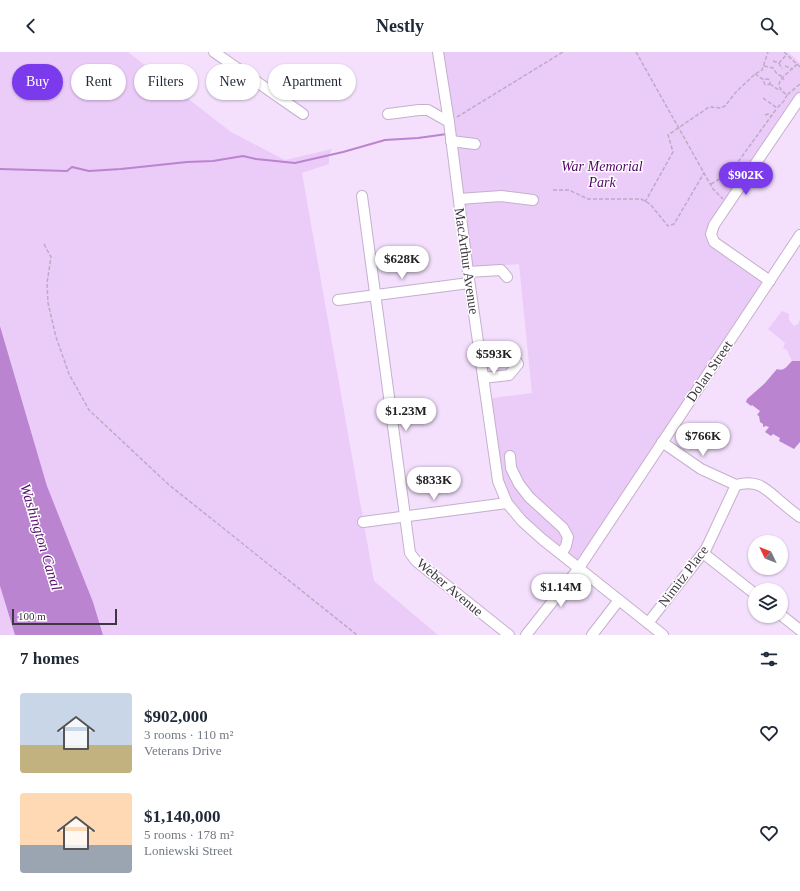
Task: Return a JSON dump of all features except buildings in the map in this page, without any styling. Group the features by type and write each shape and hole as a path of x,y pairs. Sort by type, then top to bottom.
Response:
{"street":[{"path":"214,52 303,114"},
{"name":"MacArthur Avenue","path":"434,53 449,122 468,272 498,481 508,502 522,521 663,635"},
{"path":"770,281 714,242 711,234 714,225 800,98"},
{"path":"388,114 428,110 449,122"},
{"path":"451,141 475,144"},
{"name":"Weber Avenue","path":"362,196 410,553 416,561 509,635"},
{"path":"459,199 501,196 533,200"},
{"name":"Dolan Street","path":"526,635 579,568 800,235"},
{"path":"468,272 501,270 507,277"},
{"path":"338,300 470,283"},
{"path":"483,378 509,375 518,362"},
{"path":"662,442 701,469 736,485 754,483 764,487 800,518"},
{"path":"510,456 511,468 519,484 529,497 563,528 568,537 566,546 561,554"},
{"name":"Nimitz Place","path":"648,623 703,553 736,485"},
{"path":"363,522 508,502"},
{"path":"703,553 748,588"},
{"path":"592,635 619,600"},
{"path":"788,621 800,630"}],"path":[{"path":"449,122 563,52"},
{"path":"636,52 710,185 724,200"},
{"path":"645,202 673,152 668,135 709,107 721,108 725,106 736,92 763,67 768,52"},
{"path":"784,52 800,67"},
{"path":"779,63 787,54"},
{"path":"773,61 779,63 782,69"},
{"path":"780,91 779,83 797,64"},
{"path":"785,66 793,69"},
{"path":"760,67 773,68 783,79"},
{"path":"755,74 764,80 768,79 770,81 769,84"},
{"path":"764,80 765,85 769,84 787,95"},
{"path":"710,185 730,173 787,95 800,84"},
{"path":"763,98 777,108"},
{"path":"765,115 768,114 772,116"},
{"path":"553,190 568,190 588,199 641,199 650,204 668,226 674,224 704,174"},
{"path":"44,244 51,257 47,283 48,303 56,337 68,374 90,410 168,484 357,635"}],"green space":[{"path":"0,52 128,52 143,64 134,64 134,100 190,100 231,132 285,160 332,149 329,156 329,164 302,173 374,581 438,635 103,635 93,602 47,486 0,326"},
{"name":"War Memorial Park","path":"438,52 788,52 800,63 800,98 711,235 770,281 579,568 507,503 486,399 532,393 519,264 467,269"},
{"path":"782,311 789,314 789,320 794,326 798,324 800,319 800,361 792,361 787,350 783,348 785,343 768,329"},
{"path":"0,586 15,635 0,635"}],"water":[{"name":"Washington Canal","path":"0,326 47,486 93,602 103,635 15,635 0,586"},
{"path":"792,361 800,361 800,442 794,449 779,441 780,438 773,434 771,436 765,432 769,427 763,427 763,424 760,422 759,416 757,415 760,411 746,402 747,399 765,383 777,369 784,369"}],"waterway":[{"path":"0,169 67,171 72,167 89,171 213,161 243,156 256,159 295,163 343,152 385,140 447,134"}]}
